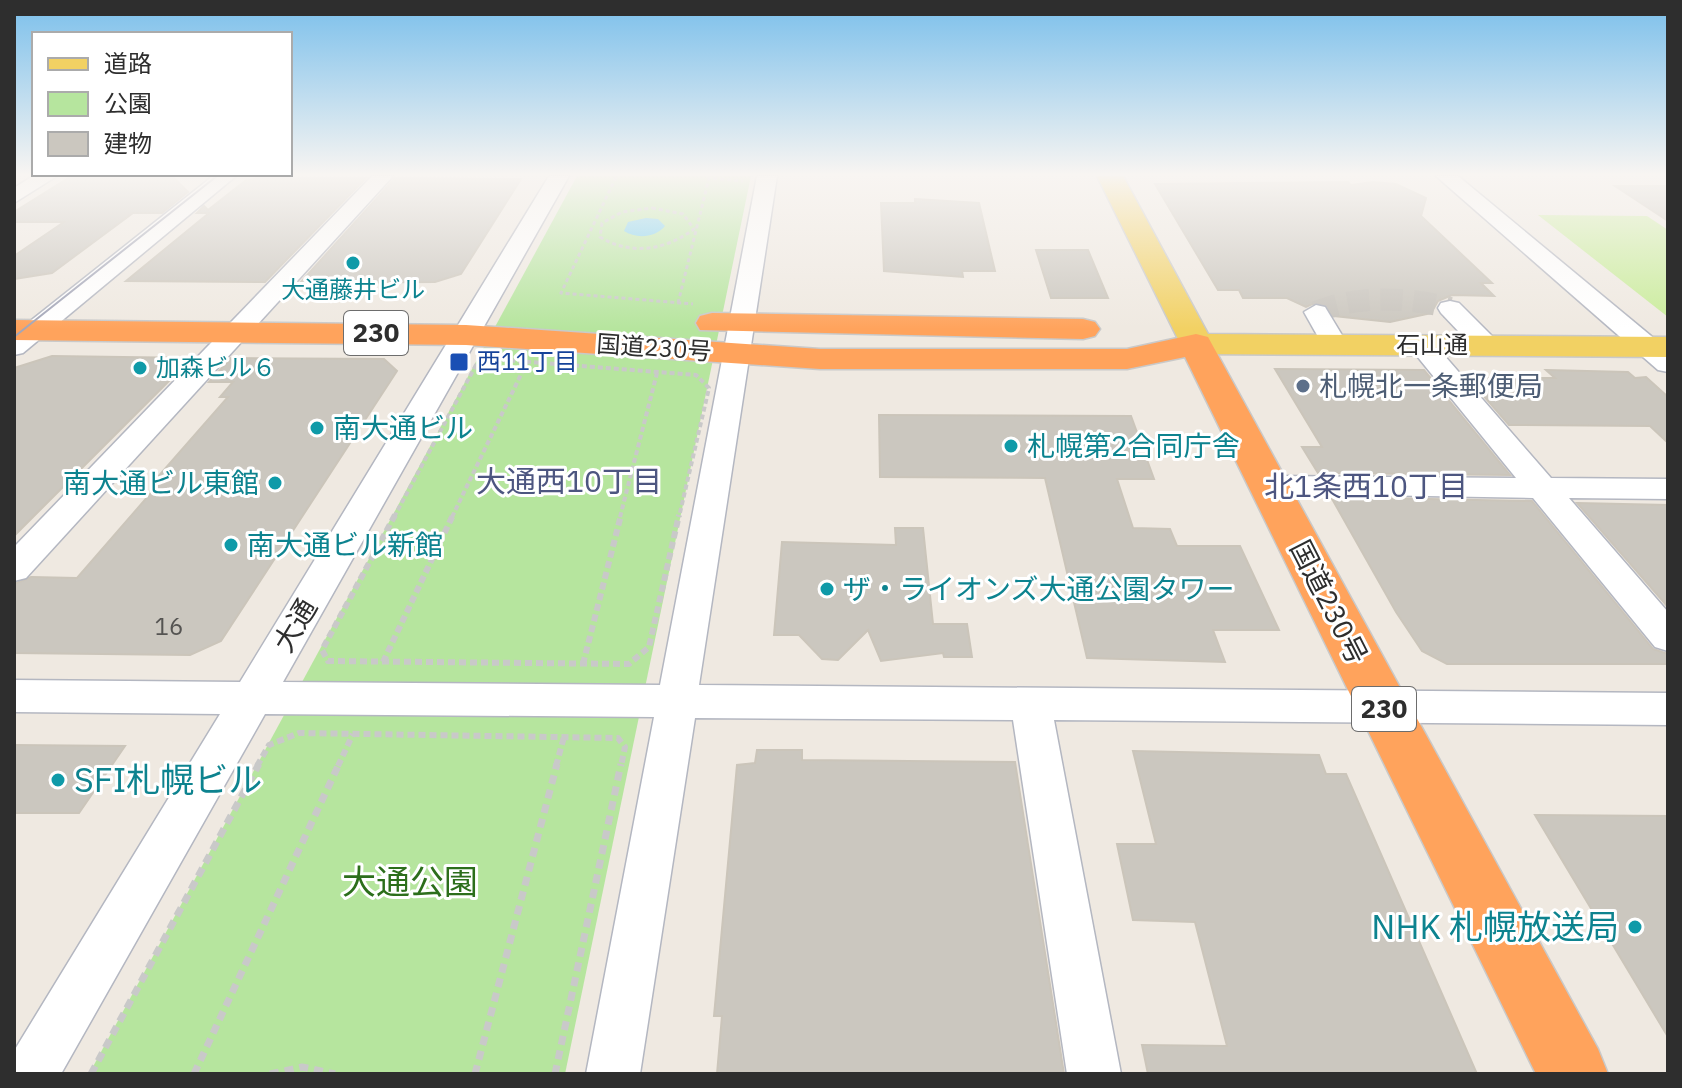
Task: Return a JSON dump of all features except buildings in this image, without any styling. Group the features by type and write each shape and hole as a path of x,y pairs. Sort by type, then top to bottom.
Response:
{"highway":[{"name":"国道230号","path":"21,322 69,303 265,304 739,339 820,359 1127,359 1196,344 1573,1074"},
{"name":"国道230号","path":"21,322 238,332 474,321"}],"main road":[{"path":"1136,227 1196,344"},
{"name":"石山通","path":"1196,344 1487,346 1661,352"}],"street":[{"path":"21,322 138,227"},
{"path":"69,303 163,227"},
{"path":"14,569 336,227"},
{"name":"大通","path":"31,1074 529,227"},
{"path":"613,1074 758,227"},
{"path":"1508,227 1661,352"},
{"path":"1450,308 1487,346"},
{"path":"1316,312 1335,345"},
{"path":"1421,345 1668,637"},
{"path":"1268,486 1668,489"},
{"path":"14,696 1668,709"},
{"path":"1031,704 1094,1074"}],"path":[{"path":"592,227 561,293 678,303 694,229"},
{"path":"600,227 600,237 618,246 647,248 677,241 694,229"},
{"path":"383,662 527,361"},
{"path":"583,664 658,372"},
{"path":"328,661 629,664"},
{"path":"91,1074 269,745 299,733 618,738 625,747 555,1074"},
{"path":"194,1074 353,734"},
{"path":"475,1074 564,737"},
{"path":"270,1074 276,1069 325,1069 335,1074"}],"green space":[{"name":"大通公園","path":"549,227 740,227 565,1074 89,1074"},
{"path":"1553,227 1663,227 1668,230 1668,317"}],"water":[{"path":"626,227 664,227 645,236 624,231"}],"tunnel":[{"path":"1316,312 1365,300 1400,300 1450,308"}],"tram line":[{"path":"14,337 153,227"}],"place":[{"name":"大通藤井ビル","path":"353,263"},
{"name":"西11丁目","path":"459,362"},
{"name":"加森ビル６","path":"140,368"},
{"name":"札幌北一条郵便局","path":"1303,386"},
{"name":"南大通ビル","path":"317,428"},
{"name":"札幌第2合同庁舎","path":"1011,446"},
{"name":"南大通ビル東館","path":"275,483"},
{"name":"南大通ビル新館","path":"231,545"},
{"name":"ザ・ライオンズ大通公園タワー","path":"827,589"},
{"name":"SFI札幌ビル","path":"58,780"},
{"name":"NHK 札幌放送局","path":"1635,927"}],"district":[{"name":"大通西10丁目","path":"569,482"},
{"name":"北1条西10丁目","path":"1366,487"}]}
